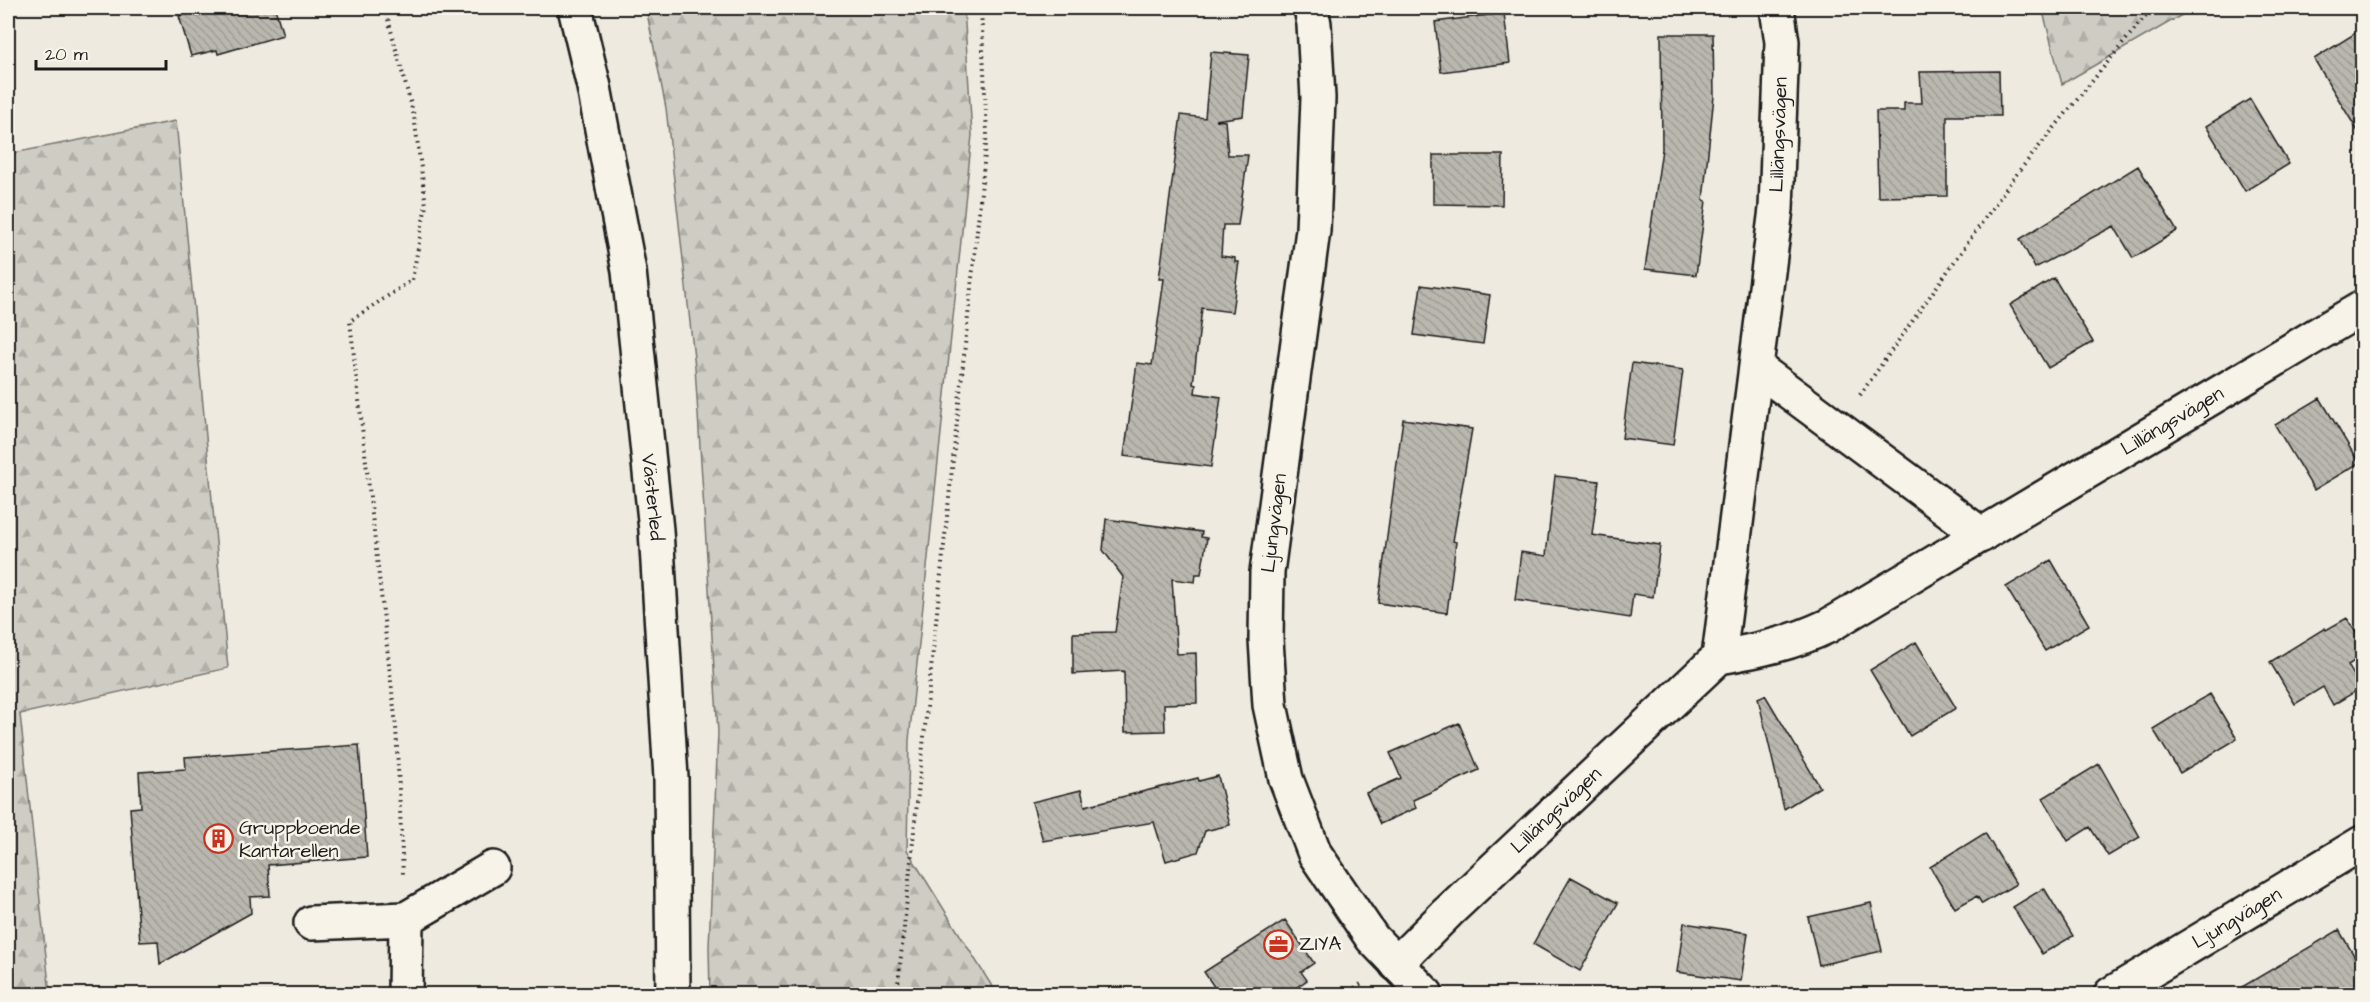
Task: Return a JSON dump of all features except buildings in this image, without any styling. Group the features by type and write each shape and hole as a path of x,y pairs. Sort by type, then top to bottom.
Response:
{"street":[{"name":"Västerled","path":"575,8 594,87 629,271 656,530 671,778 674,994"},
{"name":"Ljungvägen","path":"1311,8 1318,99 1313,230 1267,572 1266,639 1270,705 1286,779 1315,854 1355,915 1396,964 1426,994"},
{"name":"Lillängsvägen","path":"1719,657 1776,209 1782,42 1777,8"},
{"name":"Lillängsvägen","path":"1396,964 1448,912 1719,657 1799,640 1828,626 2362,308"},
{"path":"1757,368 1982,535"},
{"name":"Ljungvägen","path":"2111,994 2362,843"},
{"path":"311,923 406,919 493,868"},
{"path":"405,994 406,919"}],"path":[{"path":"385,8 414,116 426,205 412,280 350,321 396,726 406,919"},
{"path":"897,994 987,135 981,8"},
{"path":"1837,428 2015,176 2142,20 2157,8"}],"green space":[{"path":"646,8 964,8 972,135 909,740 907,850 993,988 1002,994 710,994 709,947 718,732 695,367 666,108"},
{"path":"2042,8 2194,8 2062,84"},
{"path":"176,121 228,668 20,714 50,994 8,994 8,154"}],"place":[{"name":"Gruppboende Kantarellen","path":"218,839"},
{"name":"ZIYA","path":"1278,944"}]}
